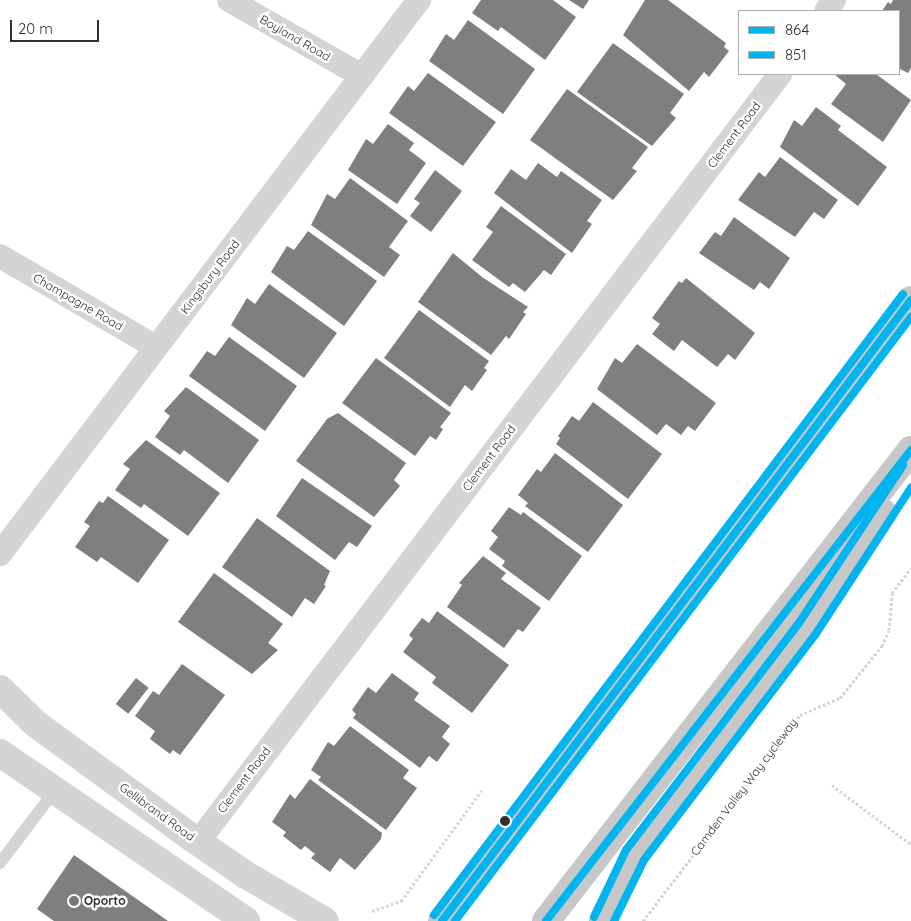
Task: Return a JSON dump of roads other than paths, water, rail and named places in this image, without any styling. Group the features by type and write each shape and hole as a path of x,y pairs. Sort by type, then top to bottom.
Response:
{"main road":[{"path":"442,921 911,300"},
{"path":"546,921 911,450"},
{"path":"603,921 635,855 807,629 911,470"}],"street":[{"name":"Boyland Road","path":"229,0 362,76"},
{"name":"Kingsbury Road","path":"0,554 419,0"},
{"name":"Clement Road","path":"198,842 779,75"},
{"name":"Champagne Road","path":"0,256 156,347"},
{"name":"Gellibrand Road","path":"0,689 36,724 198,842 246,875 325,921"},
{"path":"0,753 56,789 169,871 246,921"}],"lane":[{"path":"0,863 56,789"}],"place":[{"name":"Oporto","path":"74,901"}]}
